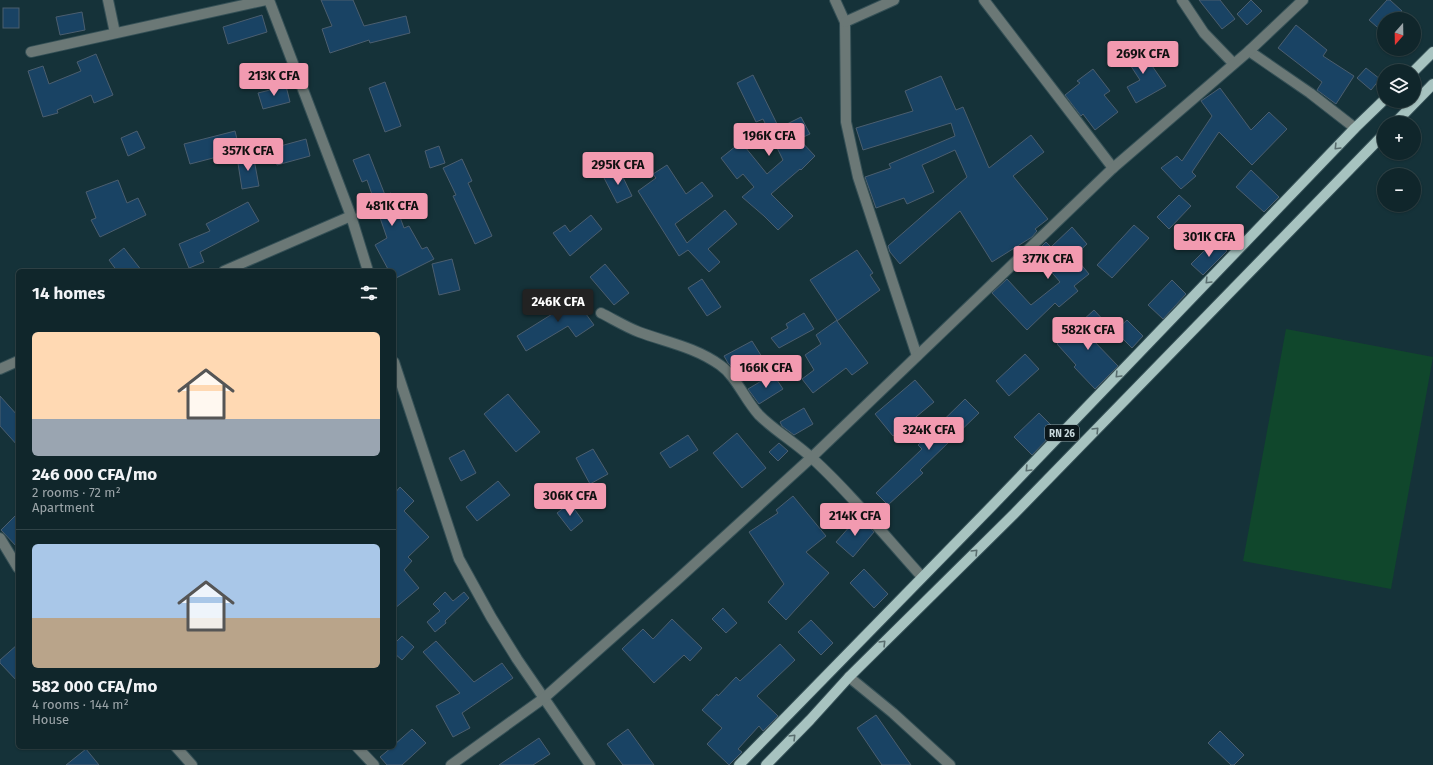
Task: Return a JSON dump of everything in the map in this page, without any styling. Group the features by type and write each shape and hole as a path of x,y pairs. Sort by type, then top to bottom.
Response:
{"main road":[{"path":"1421,64 1433,52"},
{"path":"1402,116 1433,84"},
{"name":"RN 26","path":"739,765 992,506 1377,107"},
{"name":"RN 26","path":"766,765 849,677 1019,508 1377,141"}],"street":[{"path":"108,0 115,33"},
{"path":"31,52 266,0"},
{"path":"269,0 351,216 367,269"},
{"path":"835,0 845,22 846,122 858,177 918,356"},
{"path":"845,22 894,0"},
{"path":"984,0 1113,168"},
{"path":"1182,0 1204,33 1233,63"},
{"path":"451,765 544,698 676,581 812,457 1113,168 1233,63 1249,51 1303,0"},
{"path":"1249,51 1310,92 1355,128"},
{"path":"229,269 351,216"},
{"path":"600,313 638,332 675,343 698,352 721,365 731,376 751,406 760,416 812,457 849,494 922,577"},
{"path":"0,369 16,362"},
{"path":"397,380 459,559 491,617 517,659 590,765"},
{"path":"0,538 16,565"},
{"path":"849,677 893,713 950,765"},
{"path":"178,749 192,765"},
{"path":"360,749 374,765"}],"green space":[{"path":"1286,329 1433,357 1391,589 1243,561"}],"building":[{"path":"321,0 353,0 364,26 406,16 410,33 370,43 369,40 330,53 322,29 332,26"},
{"path":"1199,0 1220,0 1235,19 1222,29"},
{"path":"1251,0 1262,11 1247,25 1237,14"},
{"path":"1387,0 1390,0 1402,11 1377,12 1377,27 1369,20"},
{"path":"3,8 19,8 19,28 3,28"},
{"path":"82,12 85,30 60,35 56,17"},
{"path":"262,15 267,32 228,44 223,27"},
{"path":"1296,25 1327,50 1323,56 1354,76 1336,104 1317,90 1322,82 1278,48"},
{"path":"1137,44 1166,86 1136,103 1127,87 1140,80 1123,54"},
{"path":"96,54 113,95 94,103 91,95 57,110 58,113 43,117 28,71 43,66 49,84 81,71 77,62"},
{"path":"1366,68 1377,77 1377,83 1371,90 1357,78"},
{"path":"1093,69 1110,91 1104,95 1118,112 1095,130 1083,114 1081,116 1065,95 1080,83 1077,81"},
{"path":"753,75 779,128 801,117 810,134 799,139 815,156 801,170 800,169 771,194 793,216 778,230 742,197 754,187 743,174 737,179 721,158 741,142 767,174 783,160 763,119 756,122 737,83"},
{"path":"941,76 956,110 963,107 989,168 1031,135 1044,152 1013,176 1048,219 1035,229 1037,231 1032,237 992,262 960,211 900,264 890,252 888,246 967,177 955,150 922,165 934,192 907,204 904,198 876,208 865,177 891,168 889,164 955,136 951,123 863,150 856,128 913,111 905,91"},
{"path":"385,82 401,126 385,132 369,88"},
{"path":"286,86 290,102 263,109 258,93"},
{"path":"1220,88 1251,130 1269,112 1287,129 1252,165 1219,132 1192,172 1196,176 1181,189 1161,168 1177,156 1182,161 1212,116 1201,101"},
{"path":"137,131 145,148 128,156 121,138"},
{"path":"235,131 240,151 190,164 184,144"},
{"path":"306,139 310,156 277,165 273,148"},
{"path":"439,146 445,163 430,168 425,151"},
{"path":"253,154 259,186 242,189 237,157"},
{"path":"369,154 385,195 391,193 404,228 409,226 422,249 427,247 434,259 396,278 396,269 388,269 375,245 387,238 367,180 362,182 353,160"},
{"path":"462,159 472,181 468,183 492,236 475,244 453,196 456,195 443,168"},
{"path":"667,165 686,194 702,182 713,196 675,224 687,243 725,210 737,224 708,249 720,262 709,272 688,250 679,256 638,191 656,178 653,174"},
{"path":"619,169 632,196 617,203 603,176"},
{"path":"1251,170 1279,197 1264,212 1236,187"},
{"path":"118,180 127,203 138,198 146,215 100,237 91,220 96,218 86,192"},
{"path":"1179,195 1191,206 1169,229 1157,217"},
{"path":"248,202 259,221 200,252 204,262 189,268 179,244 210,231 206,224"},
{"path":"591,215 602,229 570,256 553,233 565,225 570,232"},
{"path":"1134,225 1149,238 1112,278 1097,265"},
{"path":"1072,227 1087,244 1074,256 1089,274 1074,286 1078,291 1059,307 1055,303 1027,330 992,293 1007,279 1031,305 1060,282 1035,253 1046,242 1051,247"},
{"path":"1237,227 1244,234 1233,245 1226,238"},
{"path":"1215,240 1227,251 1203,275 1191,264"},
{"path":"124,248 140,269 116,269 109,260"},
{"path":"857,250 873,273 870,275 880,290 837,321 868,363 852,375 846,368 813,393 802,379 814,370 805,355 821,344 816,335 837,320 810,280"},
{"path":"452,259 460,290 439,295 432,264"},
{"path":"605,264 629,293 614,305 590,277"},
{"path":"702,279 721,307 707,316 688,288"},
{"path":"1172,280 1186,294 1163,319 1148,305"},
{"path":"570,292 594,325 576,337 568,326 526,351 517,336 557,311 553,304"},
{"path":"1094,310 1107,324 1091,338 1118,366 1095,389 1074,367 1076,365 1057,344"},
{"path":"804,313 814,329 779,348 771,338 788,328 786,324"},
{"path":"1127,320 1143,336 1132,348 1115,331"},
{"path":"752,341 762,357 736,371 728,363 724,356"},
{"path":"1025,354 1039,369 1009,396 996,381"},
{"path":"773,374 783,389 759,404 748,389"},
{"path":"915,380 934,402 893,436 875,414"},
{"path":"508,394 540,432 516,452 484,414"},
{"path":"0,396 16,414 16,444 0,426"},
{"path":"965,399 979,413 920,470 923,473 888,505 876,493 922,449 918,445"},
{"path":"804,408 813,424 794,435 782,426 780,422"},
{"path":"1039,413 1056,430 1032,455 1014,437"},
{"path":"737,433 766,468 742,488 713,453"},
{"path":"688,435 698,450 670,468 660,453"},
{"path":"779,443 788,451 778,461 769,452"},
{"path":"593,449 608,474 590,484 576,458"},
{"path":"464,450 476,473 461,481 449,458"},
{"path":"498,481 510,495 477,521 466,507"},
{"path":"400,487 414,501 404,511 429,537 408,557 412,561 404,570 419,588 396,607 396,492"},
{"path":"793,496 826,536 806,552 829,573 786,620 768,602 784,584 749,532 778,513 776,510"},
{"path":"570,503 583,521 571,531 557,513"},
{"path":"16,515 16,546 1,530"},
{"path":"859,516 874,532 853,557 836,542"},
{"path":"864,569 888,594 874,608 850,583"},
{"path":"445,592 453,601 464,592 469,598 445,621 446,623 435,632 427,622 440,611 433,604"},
{"path":"723,608 737,623 726,633 712,619"},
{"path":"672,619 702,648 690,661 684,655 654,683 622,649 643,629 653,639"},
{"path":"811,620 833,643 821,655 798,632"},
{"path":"402,636 414,647 402,660 396,655 396,642"},
{"path":"436,641 474,682 502,663 513,678 462,713 470,728 453,737 436,706 460,693 423,652"},
{"path":"780,644 795,660 757,696 778,716 763,731 759,726 738,749 742,752 729,765 707,744 722,728 702,710 736,677 740,681"},
{"path":"16,646 16,680 0,663 0,660"},
{"path":"876,715 911,765 882,765 857,728"},
{"path":"412,729 426,743 402,765 387,765 380,757 390,749 396,749 396,743"},
{"path":"628,729 654,765 623,765 607,744"},
{"path":"1220,731 1244,755 1234,765 1231,765 1208,743"},
{"path":"539,738 550,754 533,765 499,765"},
{"path":"86,749 99,765 66,765"}]}
